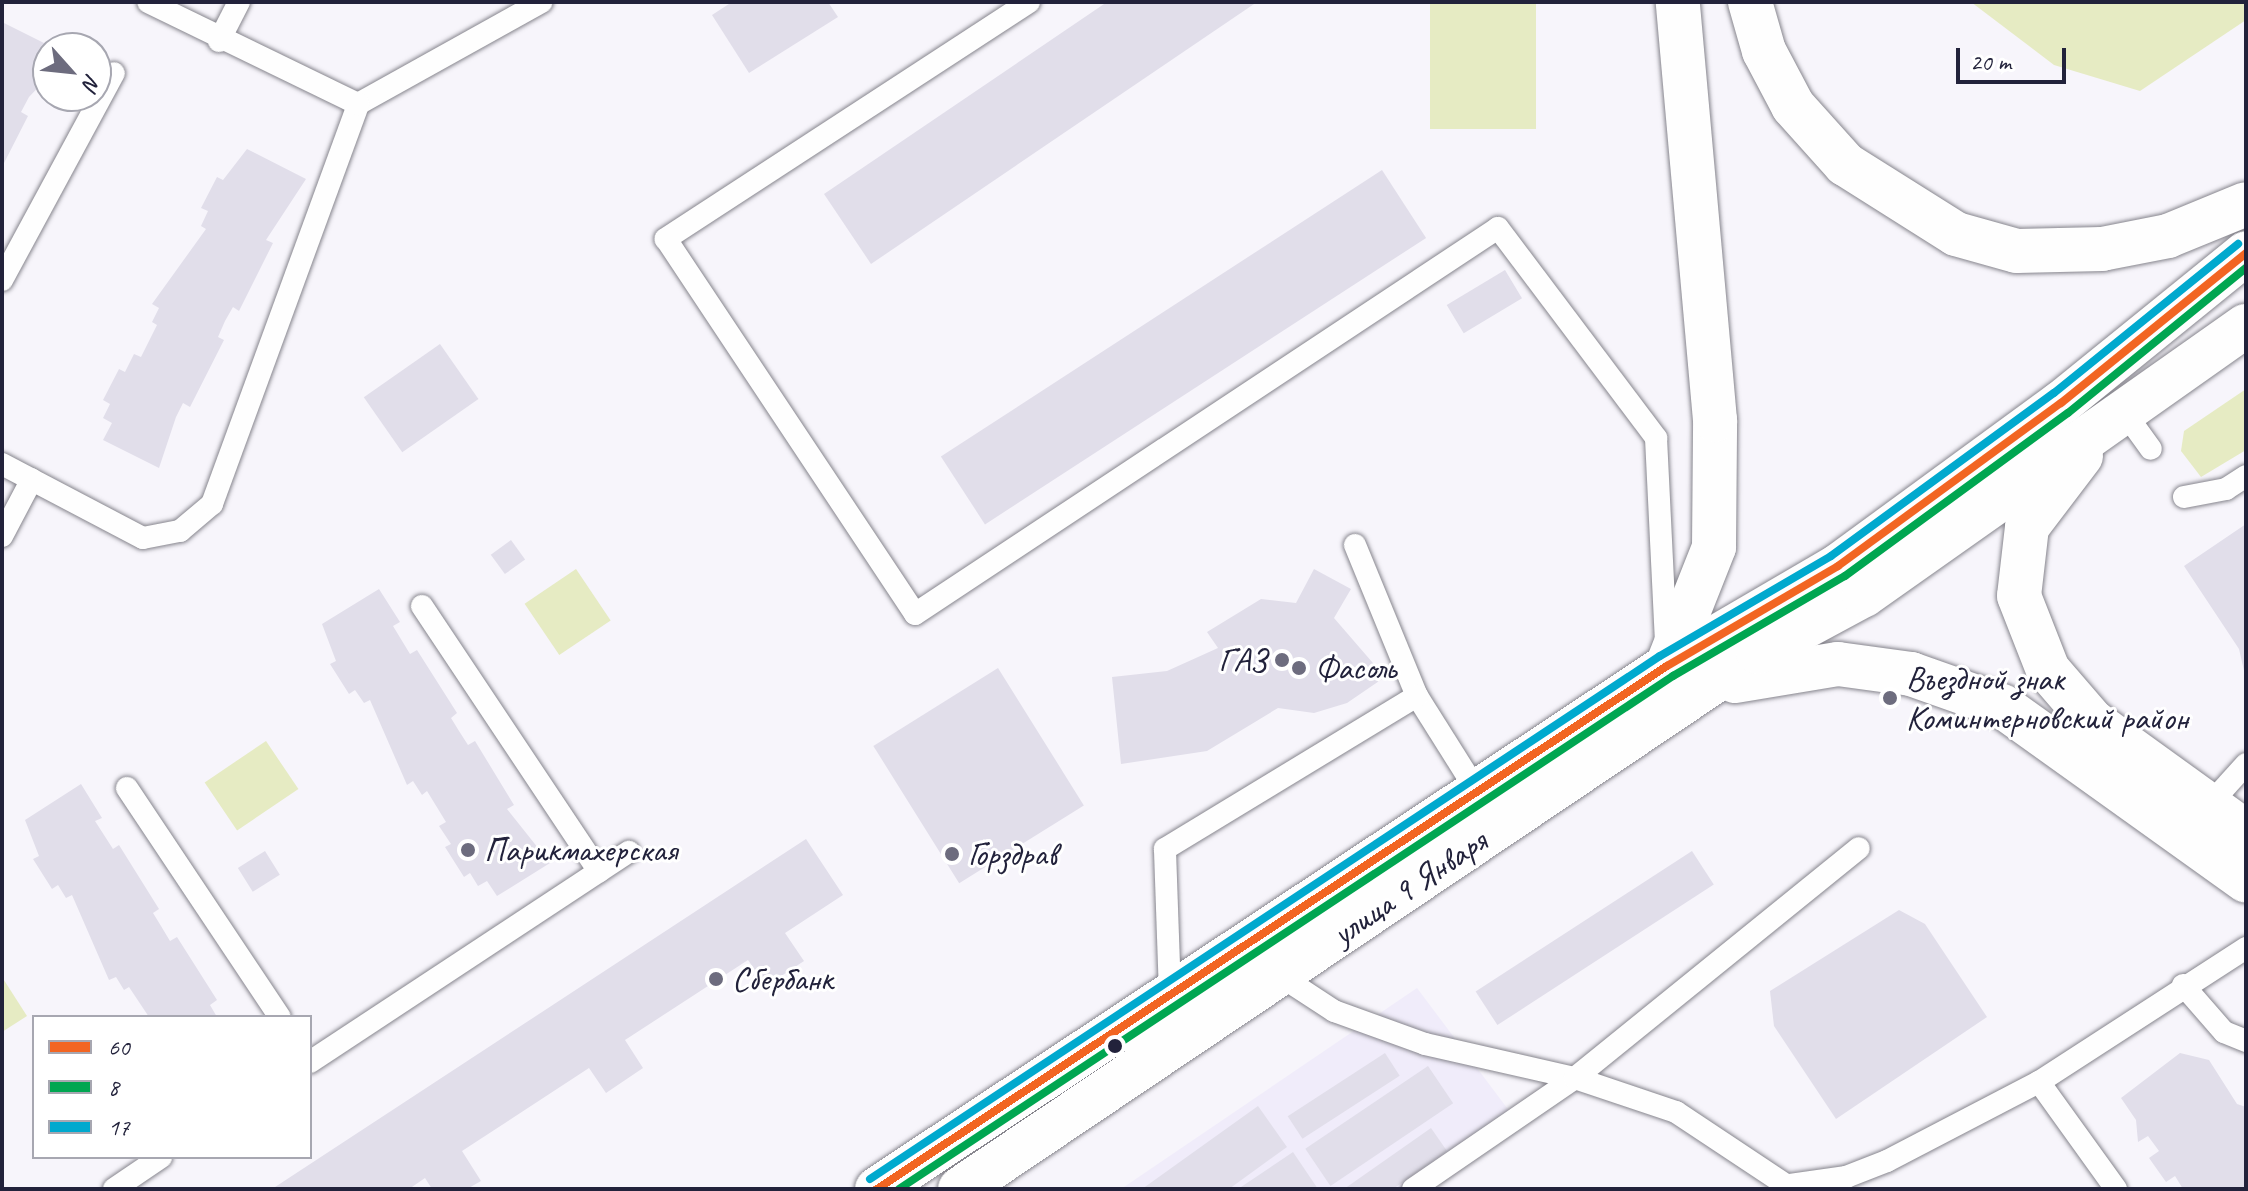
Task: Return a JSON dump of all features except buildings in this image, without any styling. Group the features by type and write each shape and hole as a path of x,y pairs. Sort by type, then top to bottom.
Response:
{"main road":[{"path":"1678,2 1715,420 1714,547 1674,685 1754,672 1838,664 1911,674 2002,706 2246,881"},
{"path":"1750,2 1764,51 1804,118 1845,164 1903,207 1956,234 2017,251 2102,249 2168,236 2246,204"},
{"name":"улица 9 Января","path":"960,1189 1279,975 2061,403 2246,253"},
{"name":"улица 9 Января","path":"877,1189 1170,994 1480,796 1674,685 1864,595 2122,409 2246,326"},
{"path":"2122,409 2027,527 2019,596 2048,670 2092,721 2246,832"}],"lane":[{"path":"148,2 219,41 358,104"},
{"path":"219,41 239,2"},
{"path":"2,464 143,538 180,531 212,504 358,104 541,2"},
{"path":"1029,2 666,239 915,614 1498,228 1656,438 1674,685"},
{"path":"2,280 114,73"},
{"path":"2122,409 2151,449"},
{"path":"2184,497 2226,489 2246,476"},
{"path":"2,536 32,479"},
{"path":"1355,545 1417,696 1480,796"},
{"path":"422,606 599,871"},
{"path":"1170,994 1165,849 1417,696"},
{"path":"2209,805 2246,764"},
{"path":"127,788 279,1015"},
{"path":"1413,1189 1575,1078 1859,848"},
{"path":"312,1061 629,852"},
{"path":"1279,975 1334,1011 1425,1044 1575,1078 1676,1112 1791,1187 1887,1161 2039,1082 2183,985 2246,948"},
{"path":"2183,985 2224,1032 2246,1041"},
{"path":"2039,1082 2116,1189"},
{"path":"114,1189 158,1159"}],"shaded area":[{"path":"1417,988 1513,1116 1405,1189 1121,1189"}],"green space":[{"path":"1430,2 1536,2 1536,129 1430,129"},
{"path":"1971,2 2246,2 2246,20 2140,91 2054,65"},
{"path":"2246,389 2246,450 2201,477 2181,451 2184,431"},
{"path":"576,569 611,620 559,655 525,604"},
{"path":"266,741 298,789 237,830 205,782"},
{"path":"2,977 27,1016 2,1032"}],"transit line":[{"name":"17","path":"870,1179 1660,656 1831,556 2054,393 2238,244"},
{"name":"60","path":"877,1189 1667,666 1838,566 2061,403 2246,253"},
{"name":"8","path":"899,1189 1673,676 1845,576 2068,413 2246,268"}],"place":[{"name":"ГАЗ","path":"1282,660"},
{"name":"Фасоль","path":"1299,668"},
{"name":"Въездной знак Коминтерновский район","path":"1890,698"},
{"name":"Парикмахерская","path":"468,850"},
{"name":"Горздрав","path":"952,854"},
{"name":"Сбербанк","path":"716,979"}]}
